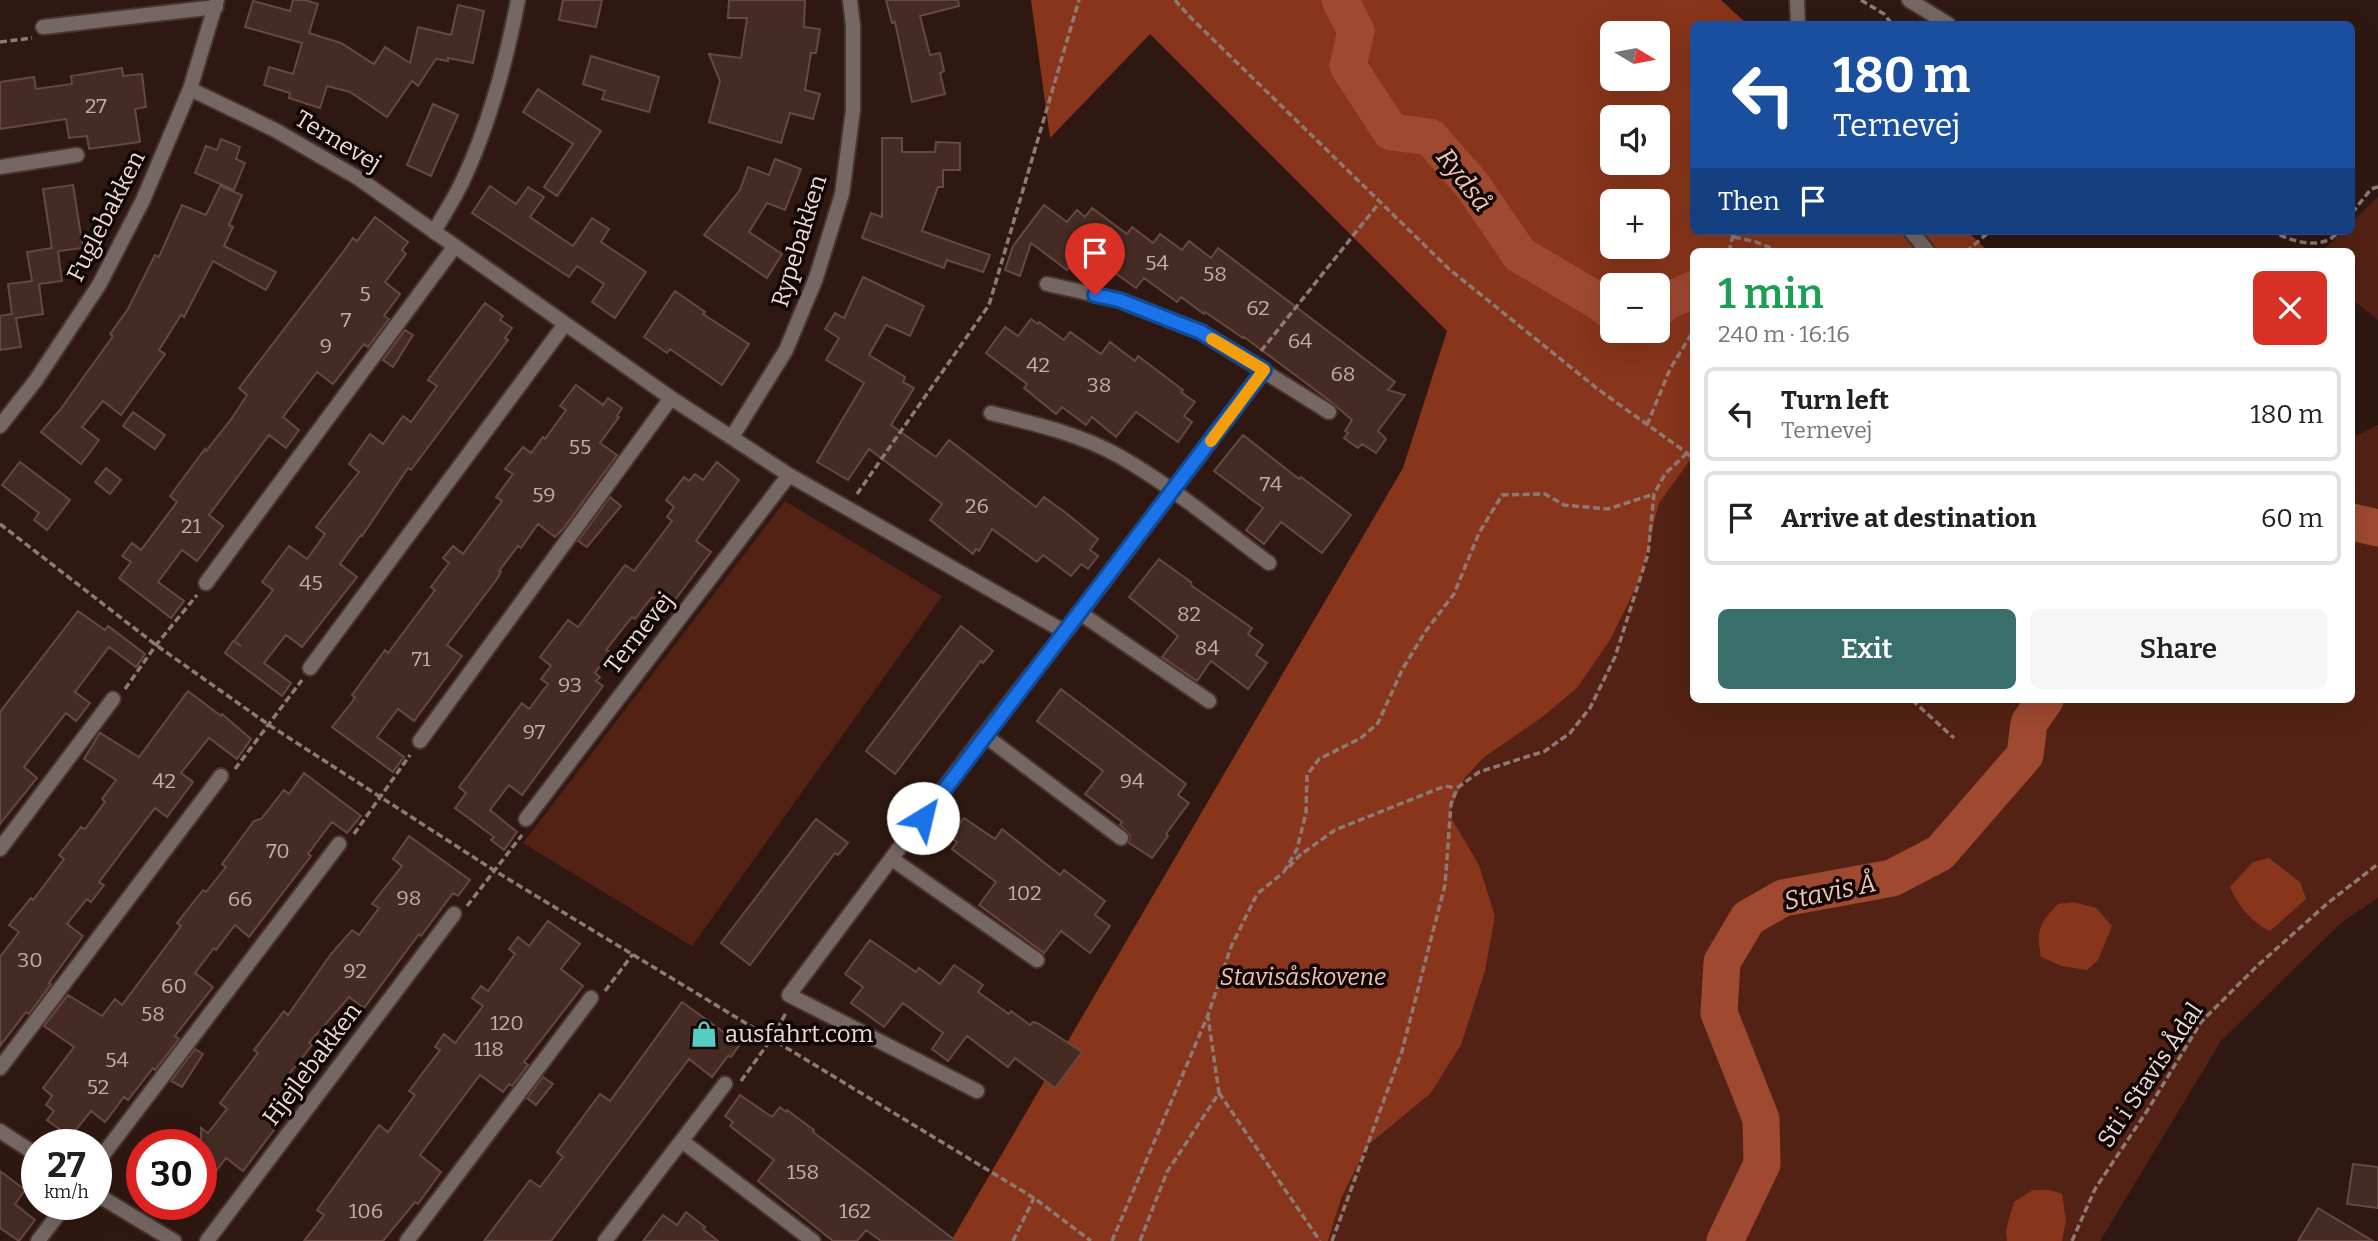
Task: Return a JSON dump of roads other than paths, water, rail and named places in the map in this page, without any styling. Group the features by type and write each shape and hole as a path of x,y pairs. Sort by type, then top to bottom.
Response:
{"street":[{"path":"433,232 463,181 488,120 507,57 518,0"},
{"name":"Rypebakken","path":"732,437 786,350 816,278 842,194 853,110 853,26 850,0"},
{"path":"1797,0 1798,21"},
{"path":"1909,0 1943,21"},
{"name":"Fuglebakken","path":"0,426 36,380 99,285 143,200 190,89 217,4 43,27"},
{"name":"Ternevej","path":"190,89 275,130 358,178 671,398 789,475 1065,632"},
{"path":"0,167 77,155"},
{"path":"206,583 455,246"},
{"path":"1047,284 1119,300 1201,332 1329,412"},
{"path":"310,668 565,324"},
{"path":"977,1091 789,995 984,735 1173,491 1258,366"},
{"path":"420,741 671,398"},
{"path":"991,413 1066,432 1118,455 1173,491 1269,563"},
{"name":"Ternevej","path":"526,818 789,475"},
{"path":"1080,614 1209,701"},
{"path":"0,849 113,699"},
{"path":"984,735 1121,838"},
{"path":"0,1068 221,776"},
{"path":"112,1143 339,844"},
{"path":"892,859 1037,960"},
{"name":"Hjejlebakken","path":"207,1241 454,914"},
{"path":"407,1241 591,998"},
{"path":"605,1241 725,1084"},
{"path":"0,1131 21,1145"},
{"path":"681,1141 813,1241"},
{"path":"112,1204 174,1241"},
{"path":"38,1241 54,1220"}],"waterway":[{"name":"Rydså","path":"1340,0 1356,31 1348,66 1391,132 1430,137 1472,185 1520,255 1600,303"},
{"name":"Rydså","path":"1670,300 1690,291"},
{"name":"Stavis Å","path":"2355,523 2378,528"},
{"name":"Stavis Å","path":"1725,1241 1762,1164 1761,1119 1719,1013 1722,962 1748,918 1783,898 1892,878 1940,853 2025,755 2029,723 2043,703"}],"place":[{"name":"ausfahrt.com","path":"704,1034"}],"park label":[{"name":"Stavisåskovene","path":"1303,977"}]}
